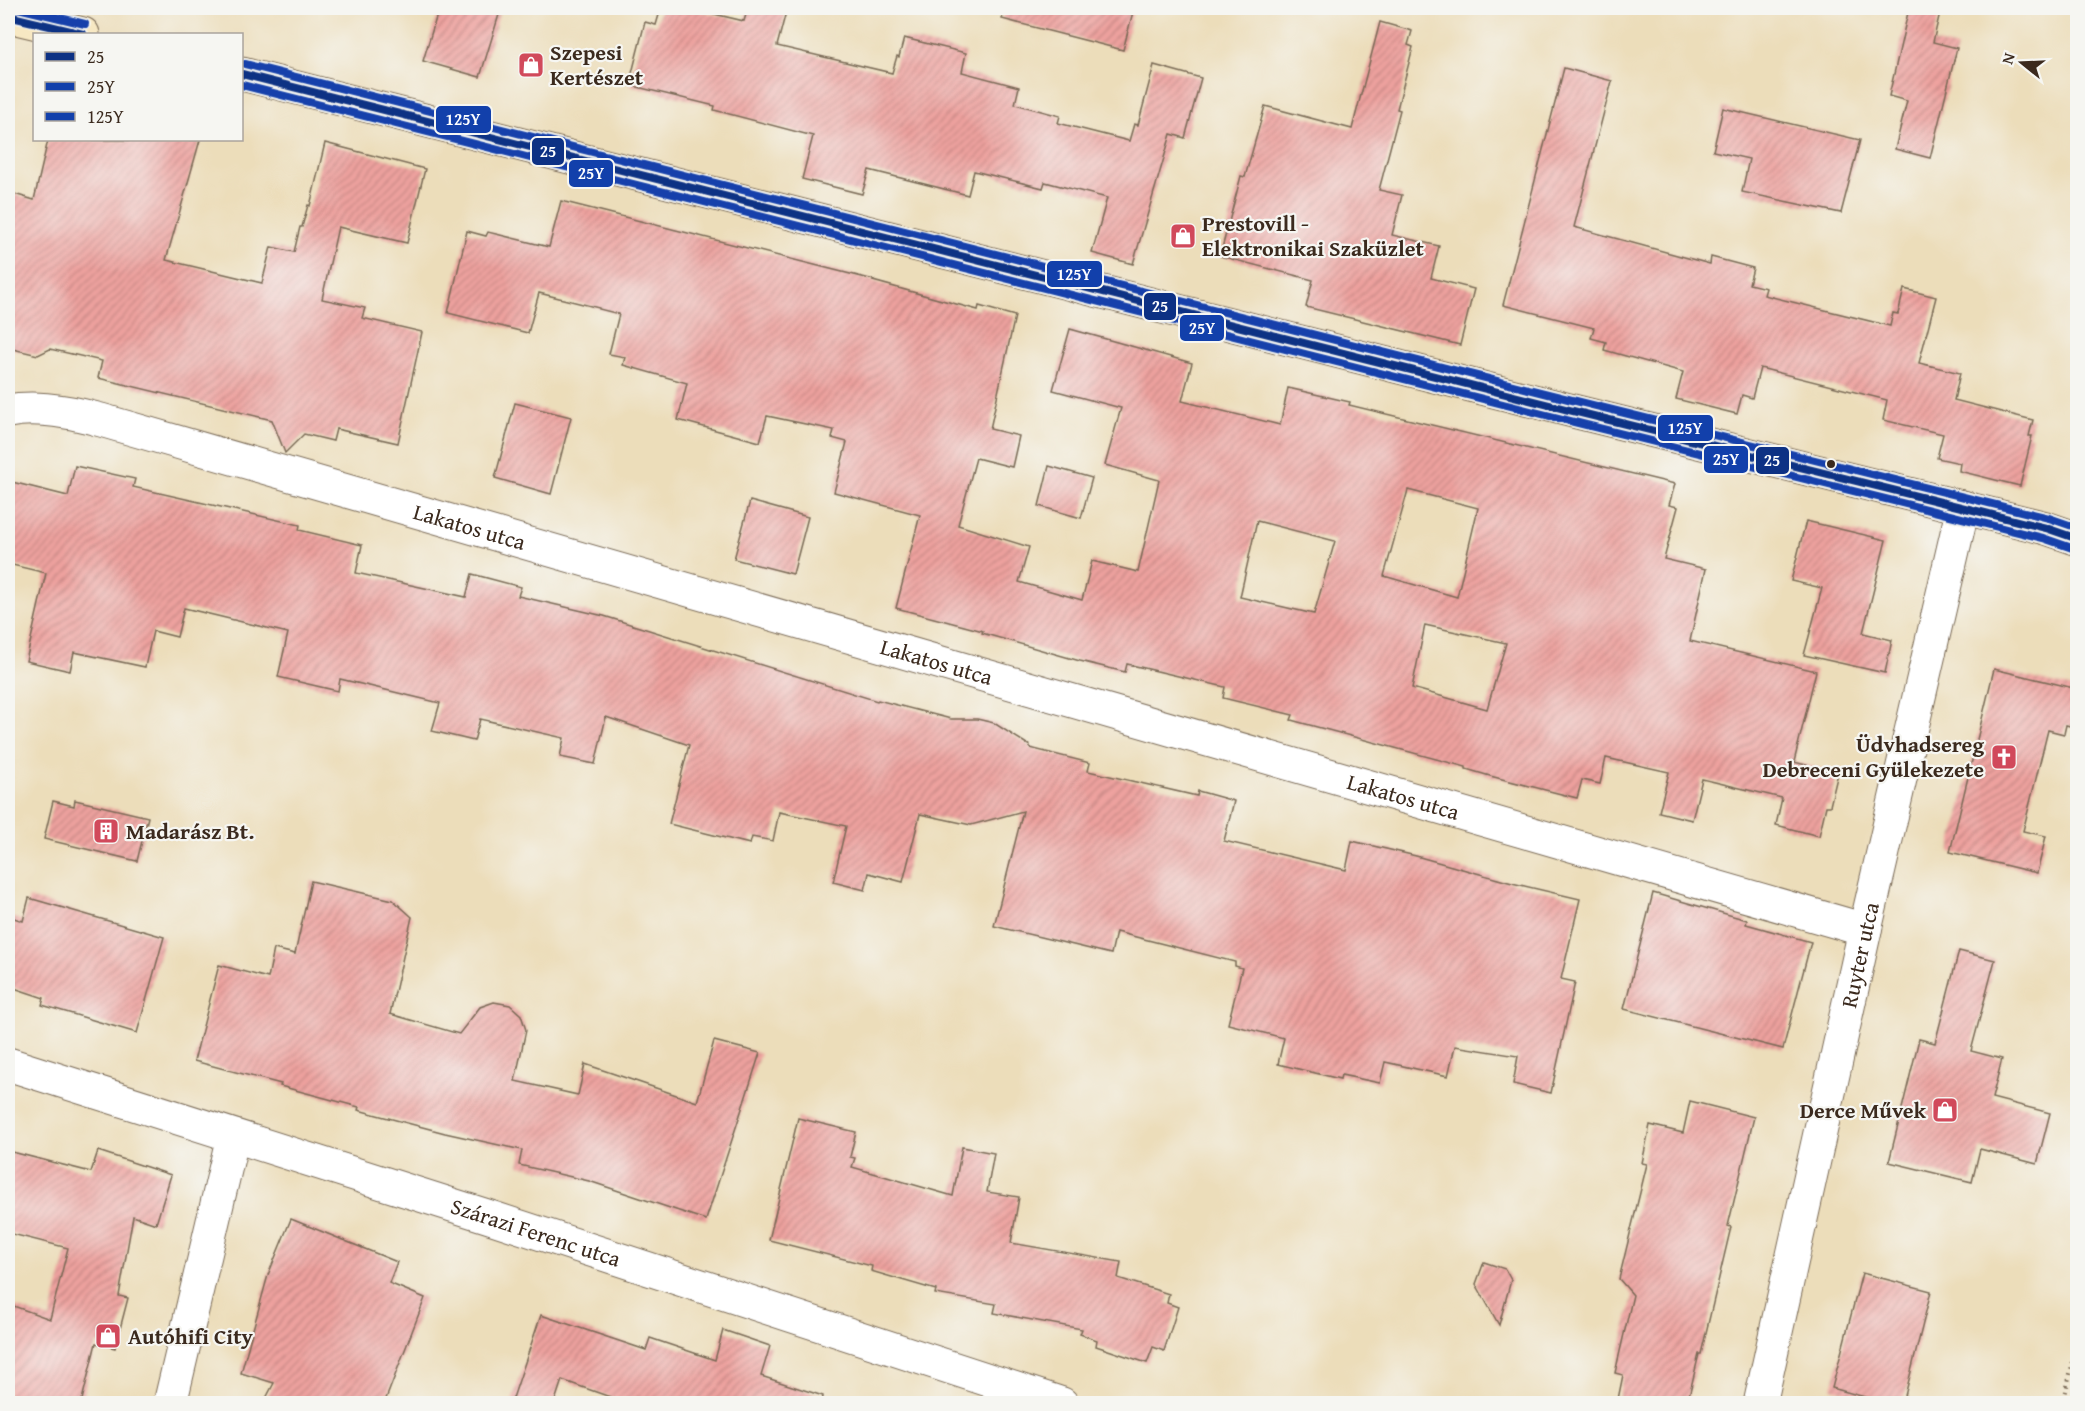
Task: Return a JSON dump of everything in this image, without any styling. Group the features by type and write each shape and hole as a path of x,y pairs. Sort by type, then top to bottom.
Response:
{"street":[{"path":"8,16 79,33"},
{"path":"243,75 1963,507 2046,528 2078,539"},
{"name":"Lakatos utca","path":"8,411 37,410 82,415 101,420 1865,930"},
{"name":"Ruyter utca","path":"1760,1404 1865,930 1963,507"},
{"name":"Szárazi Ferenc utca","path":"8,1064 490,1216 1062,1404"},
{"path":"170,1404 233,1136"}],"path":[{"path":"2063,1404 2078,1339"}],"building":[{"path":"439,8 501,8 480,77 423,61"},
{"path":"661,8 689,8 744,21 748,8 787,8 777,46 892,73 904,38 966,53 962,72 1019,87 1015,104 1060,116 1058,123 1129,141 1134,124 1138,125 1154,65 1201,78 1185,138 1171,134 1133,264 1092,253 1107,198 1045,182 1043,188 974,171 968,195 869,170 862,194 802,179 813,136 714,110 715,106 629,85 645,22 656,25"},
{"path":"1004,8 1134,8 1123,50 1002,19"},
{"path":"1909,8 1941,8 1933,42 1957,48 1930,158 1895,149 1907,101 1889,96"},
{"path":"1380,22 1412,31 1408,45 1413,47 1397,109 1400,110 1379,190 1402,195 1392,235 1439,246 1431,278 1474,289 1460,345 1306,307 1313,280 1220,256 1241,176 1245,177 1265,106 1352,129"},
{"path":"1564,68 1612,81 1574,227 1710,264 1711,257 1753,268 1749,284 1766,288 1764,295 1890,326 1893,313 1898,314 1904,289 1936,297 1919,363 1960,373 1954,400 2033,420 2029,436 2032,436 2020,486 1959,471 1960,463 1937,458 1943,434 1883,420 1887,400 1760,368 1752,398 1742,395 1737,414 1676,399 1683,372 1604,350 1606,342 1591,338 1594,328 1503,305"},
{"path":"1723,108 1860,140 1841,213 1742,192 1749,159 1713,151"},
{"path":"48,141 200,141 166,260 262,283 271,247 294,252 300,227 302,227 308,205 310,206 325,143 425,169 407,243 338,227 322,299 365,308 362,318 422,332 398,443 336,429 333,441 304,434 285,453 272,420 98,378 102,361 50,349 38,355 8,348 8,192 34,200"},
{"path":"561,201 874,280 978,310 979,306 1015,316 990,429 1019,436 1012,467 976,458 958,525 1029,547 1019,582 1082,600 1092,561 1138,572 1159,480 1105,465 1121,408 1053,390 1070,329 1192,363 1182,401 1280,425 1288,388 1350,402 1349,405 1675,484 1669,505 1678,507 1664,559 1706,569 1690,641 1816,671 1794,762 1838,773 1830,806 1826,806 1819,836 1776,825 1782,798 1702,779 1692,820 1659,812 1669,772 1606,758 1600,784 1582,780 1577,798 1291,720 1293,715 1223,698 1225,687 1127,664 1125,672 896,608 920,515 834,492 847,442 832,438 834,430 767,416 760,442 678,420 687,383 623,365 625,357 609,354 619,314 539,293 528,333 448,313 467,231 486,236 488,232 549,247","holes":["1408,490 1478,508 1457,597 1384,576","1257,521 1335,541 1314,614 1240,597","1425,625 1506,643 1487,709 1412,688"]},
{"path":"515,403 571,417 551,494 495,478"},
{"path":"75,466 135,479 133,487 300,525 299,530 362,545 356,573 466,597 472,574 521,587 518,596 604,616 877,701 951,719 977,719 994,723 1030,748 1090,763 1088,771 1197,796 1198,791 1234,801 1224,841 1346,870 1352,841 1580,899 1561,979 1575,982 1551,1093 1513,1084 1518,1056 1455,1046 1448,1076 1385,1062 1380,1083 1341,1075 1340,1079 1278,1064 1284,1038 1228,1024 1242,968 1235,966 1235,962 1116,932 1111,954 994,926 1023,811 971,825 920,814 903,882 869,873 865,890 833,882 846,826 779,812 773,841 752,837 750,844 669,824 689,745 606,717 595,764 560,757 564,738 480,719 474,741 432,731 440,703 340,679 338,691 278,677 288,633 184,608 177,637 153,631 145,667 74,652 70,671 26,661 46,573 8,564 8,481 68,496"},
{"path":"1049,466 1092,478 1081,518 1039,506"},
{"path":"750,501 808,517 793,574 734,559"},
{"path":"1806,521 1886,540 1863,633 1892,640 1885,673 1804,655 1822,588 1791,581"},
{"name":"Üdvhadsereg Debreceni Gyülekezete","path":"1994,669 2078,689 2078,728 2066,725 2064,734 2048,730 2023,831 2046,836 2037,873 1950,852"},
{"name":"Madarász Bt.","path":"75,800 148,817 137,861 44,839 53,801 74,806"},
{"path":"311,881 393,900 412,917 390,1014 459,1034 480,1007 494,1002 510,1005 521,1015 526,1030 515,1081 578,1095 585,1064 697,1102 714,1041 760,1053 706,1220 589,1181 519,1165 522,1150 358,1110 359,1107 194,1061 219,965 268,978 274,949 295,954"},
{"path":"1653,893 1747,920 1746,924 1811,942 1783,1049 1624,1009"},
{"path":"29,898 164,937 137,1033 42,1005 44,998 8,986 8,916 23,921"},
{"name":"Derce Művek","path":"1959,951 1995,960 1971,1051 2002,1059 1992,1098 2050,1113 2037,1164 1980,1149 1972,1182 1889,1162 1919,1039 1935,1043"},
{"path":"1690,1101 1754,1117 1701,1354 1699,1354 1687,1404 1617,1404 1623,1375 1615,1373 1633,1295 1619,1279 1647,1164 1642,1163 1650,1125 1683,1133"},
{"path":"798,1118 856,1132 850,1157 855,1158 852,1167 953,1196 962,1147 994,1153 987,1192 1019,1197 1011,1243 1121,1262 1118,1278 1169,1294 1167,1303 1178,1307 1164,1351 1153,1347 1147,1363 1096,1346 1097,1340 1080,1334 1082,1329 994,1313 996,1304 935,1294 936,1290 871,1271 872,1266 769,1240"},
{"path":"98,1151 171,1175 156,1224 133,1216 119,1296 128,1298 115,1348 96,1343 81,1404 8,1404 8,1304 50,1319 68,1248 8,1233 8,1170 12,1152 91,1172"},
{"path":"291,1219 397,1262 389,1283 425,1298 384,1404 263,1404 274,1383 241,1373 268,1275"},
{"path":"1484,1262 1505,1269 1511,1280 1499,1325 1476,1284"},
{"path":"1862,1273 1931,1291 1903,1404 1890,1404 1832,1388"},
{"path":"541,1315 646,1350 650,1338 715,1360 723,1330 770,1346 761,1376 823,1396 822,1404 630,1404 562,1380 554,1404 511,1404"}],"transit line":[{"name":"125Y","path":"18,8 85,24"},
{"name":"25","path":"8,16 79,33"},
{"name":"125Y","path":"245,64 1576,401 2049,518 2078,528"},
{"name":"25","path":"243,74 1573,411 2046,528 2078,539"},
{"name":"25Y","path":"243,85 1570,421 2043,538 2075,549"}],"place":[{"name":"Szepesi Kertészet","path":"531,65"},
{"name":"Prestovill - Elektronikai Szaküzlet","path":"1183,236"},
{"name":"Üdvhadsereg Debreceni Gyülekezete","path":"2004,757"},
{"name":"Madarász Bt.","path":"106,831"},
{"name":"Derce Művek","path":"1945,1110"},
{"name":"Autóhifi City","path":"108,1336"}]}
